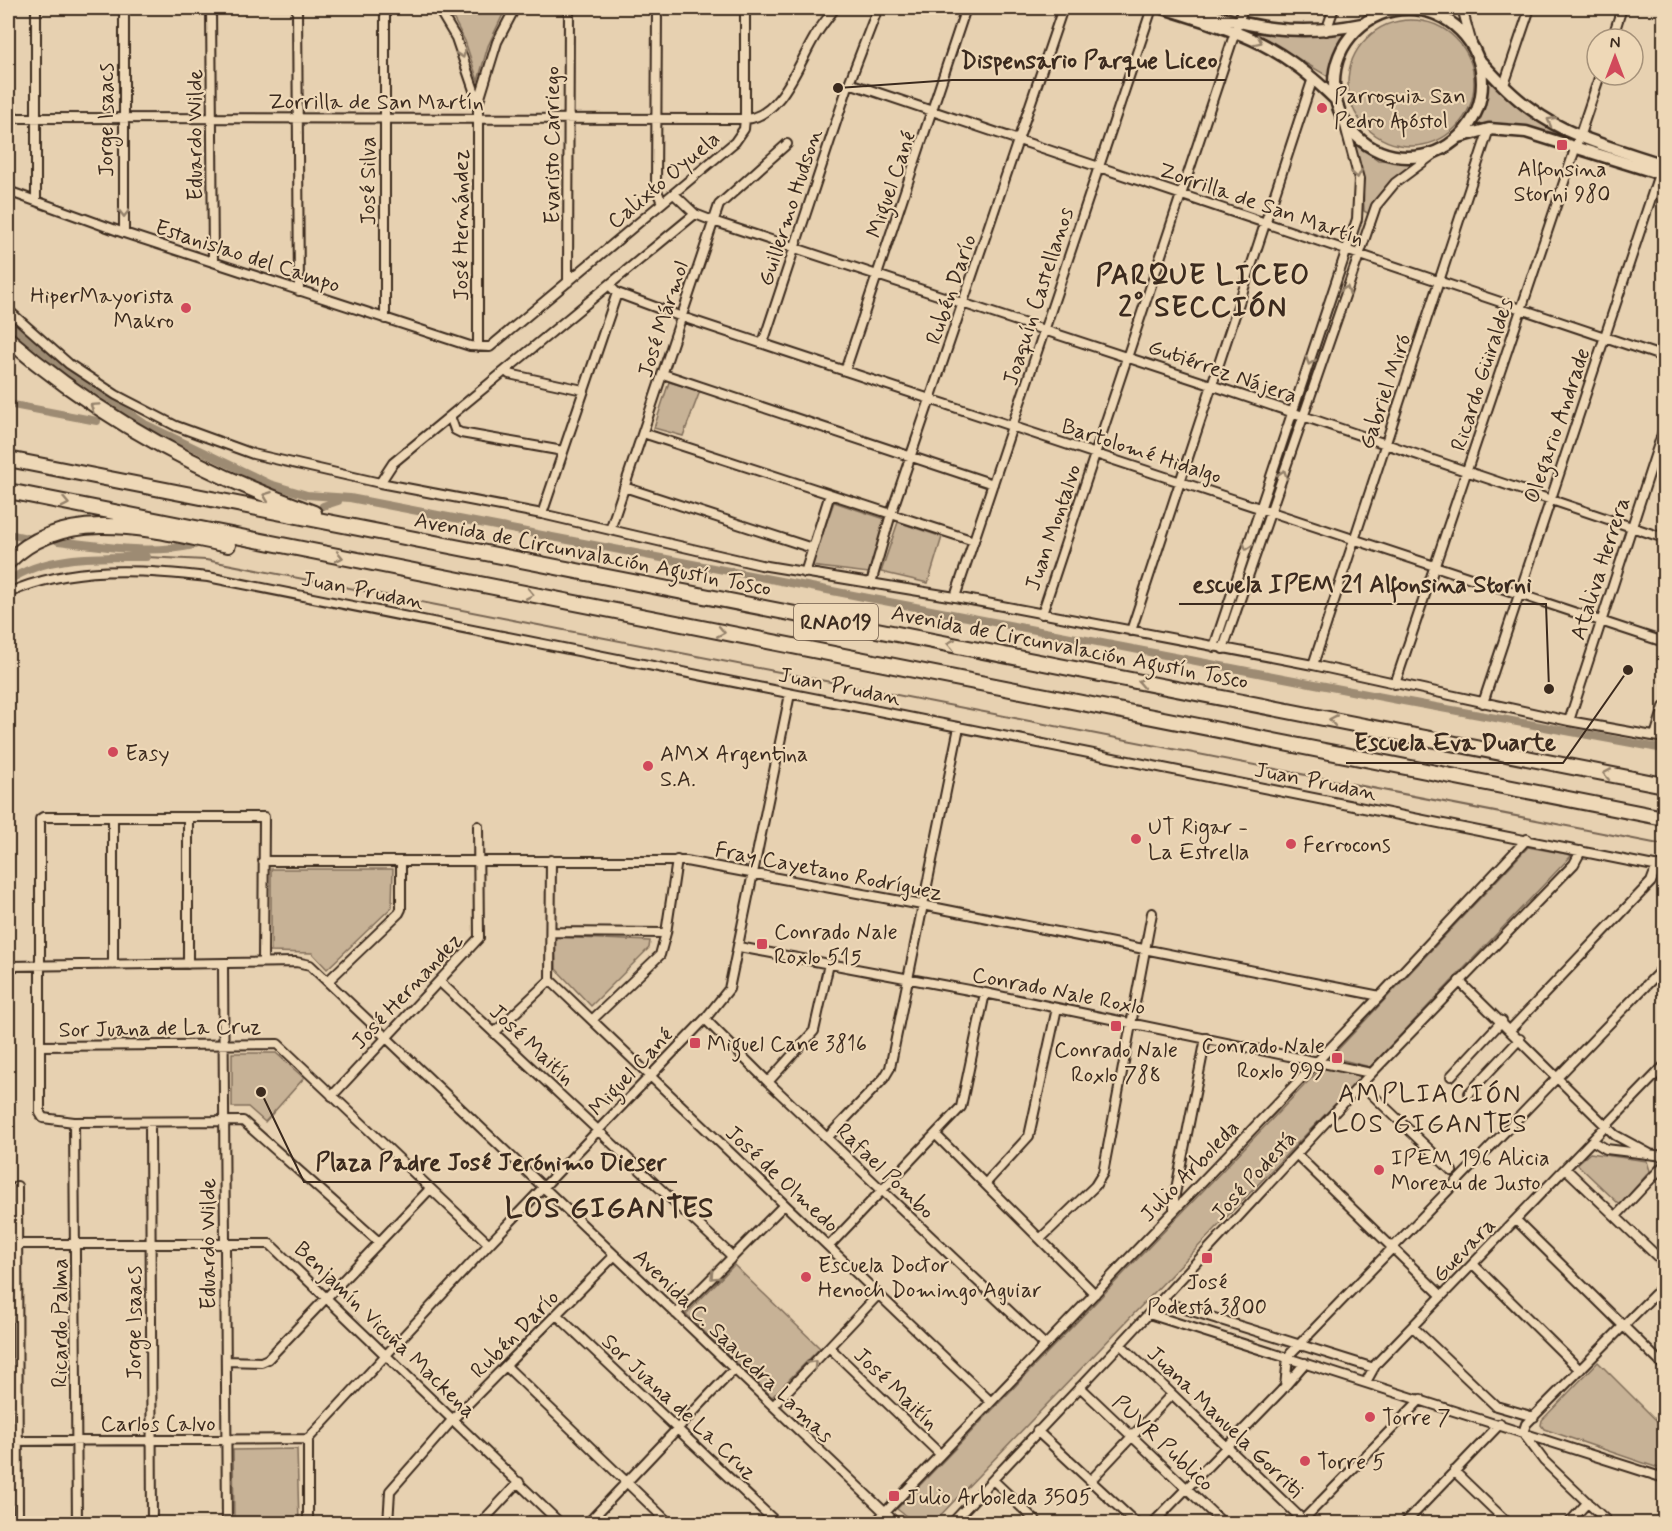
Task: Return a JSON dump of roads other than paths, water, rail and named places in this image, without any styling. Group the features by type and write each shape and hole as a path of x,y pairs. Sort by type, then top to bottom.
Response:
{"highway":[{"path":"8,339 84,400 177,456 260,493 362,529"},
{"name":"Avenida de Circunvalación Agustín Tosco","path":"8,459 1665,785"},
{"name":"RNA019","path":"8,491 1665,818"},
{"path":"8,562 44,536 63,530 95,526 145,529 270,552 306,550"}],"street":[{"path":"36,8 36,201"},
{"name":"Jorge Isaacs","path":"124,8 124,233"},
{"name":"Eduardo Wilde","path":"211,8 213,262"},
{"path":"297,8 299,291"},
{"name":"José Silva","path":"385,8 385,319"},
{"name":"José Hernández","path":"438,8 456,38 478,104"},
{"name":"José Hernández","path":"478,347 478,104 497,42 515,8"},
{"name":"Evaristo Carriego","path":"568,282 569,8"},
{"path":"657,8 656,188 662,203"},
{"path":"745,8 745,119 761,116 797,75 812,40 835,8"},
{"path":"849,83 878,8"},
{"name":"Miguel Cané","path":"845,371 966,8"},
{"name":"Rubén Darío","path":"872,583 891,514 1063,8"},
{"name":"Joaquín Castellanos","path":"956,597 1152,8"},
{"path":"1163,8 1237,27 1281,30 1326,30 1363,24 1394,9 1415,9 1437,15 1457,27 1472,44"},
{"path":"1190,8 1237,27 1284,55 1336,100"},
{"name":"Juan Montalvo","path":"1042,614 1243,8"},
{"path":"1326,30 1334,8"},
{"path":"1223,649 1371,218 1384,194 1458,137 1474,117 1482,93 1479,60 1462,8"},
{"path":"1504,85 1530,8"},
{"path":"1616,27 1622,8"},
{"path":"1214,647 1359,209 1360,191 1343,118 1336,100 1334,74 1339,55 1349,38 1363,24"},
{"path":"1479,60 1533,111 1577,140"},
{"path":"1131,631 1263,223 1313,78"},
{"name":"Zorrilla de San Martín","path":"849,83 1665,357"},
{"name":"Guillermo Hudson","path":"763,343 849,83"},
{"name":"Ricardo Güiraldes","path":"1395,684 1596,87"},
{"name":"Zorrilla de San Martín","path":"8,118 745,119"},
{"path":"1343,118 1353,133 1367,145 1384,153 1420,156 1438,151"},
{"name":"Calixto Oyuela","path":"478,347 490,347 497,344 735,142 744,129 745,119"},
{"path":"1458,137 1489,129 1526,132 1577,140 1663,167"},
{"name":"Gabriel Miró","path":"1313,665 1489,129"},
{"name":"José Mármol","path":"610,530 713,221 723,200 787,144"},
{"name":"Olegario Andrade","path":"1483,703 1663,167"},
{"name":"Estanislao del Campo","path":"8,191 124,233 385,319 478,347"},
{"name":"Gutiérrez Nájera","path":"674,194 695,214 713,221 1211,384 1385,445 1665,538"},
{"path":"380,483 393,463 695,214"},
{"name":"Bartolomé Hidalgo","path":"610,286 617,293 682,317 1665,642"},
{"path":"542,514 617,293"},
{"name":"Avenida de Circunvalación Agustín Tosco","path":"8,310 69,364 150,414 204,438 244,451 380,483 542,514 805,573 956,597 1313,665 1569,721 1665,738"},
{"path":"506,371 509,374 583,390"},
{"path":"663,374 993,484"},
{"path":"450,416 455,430 461,433 563,451"},
{"name":"Ataliva Herrera","path":"1569,721 1665,428"},
{"path":"643,433 974,541"},
{"path":"624,487 812,548"},
{"path":"805,573 830,494"},
{"name":"Juan Prudan","path":"8,592 41,580 104,571 141,571 207,577 1661,867"},
{"name":"Miguel Cané","path":"308,1439 542,1187 705,1019 729,989 790,694"},
{"path":"1655,736 1665,707"},
{"path":"827,1138 887,1074 959,727"},
{"path":"263,963 264,817 43,817 39,823 40,1113 49,1120 74,1122 243,1121 379,1242"},
{"path":"113,817 113,965"},
{"path":"188,817 188,964"},
{"name":"José Hernandez","path":"332,1096 479,938 478,826"},
{"name":"Julio Arboleda","path":"874,1524 1380,996 1527,839"},
{"name":"José Podestá","path":"951,1524 1121,1345 1371,1073 1574,864 1581,851"},
{"path":"494,1033 550,980 551,860"},
{"path":"592,1020 657,959 666,933 677,860"},
{"name":"Fray Cayetano Rodríguez","path":"263,861 677,860 922,905 1380,996"},
{"path":"328,981 399,913 401,909 400,861"},
{"path":"1510,1030 1648,886 1661,867"},
{"path":"1040,1239 1100,1179 1152,913"},
{"path":"550,932 666,933"},
{"name":"Conrado Nale Roxlo","path":"739,947 985,993 1318,1060 1371,1073"},
{"name":"Avenida C. Saavedra Lamas","path":"8,966 304,963 328,981 897,1524"},
{"name":"Eduardo Wilde","path":"223,964 227,1524"},
{"path":"768,1082 814,1031 829,964"},
{"path":"1285,1387 1287,1357 1665,967"},
{"name":"José de Olmedo","path":"550,980 991,1402"},
{"path":"1459,981 1623,1141 1650,1154"},
{"name":"José Maitín","path":"440,982 733,1257"},
{"path":"829,1246 958,1112 963,1102 985,993"},
{"path":"985,1184 1029,1136 1057,1008"},
{"name":"Rafael Pombo","path":"705,1019 881,1191 1045,1345"},
{"path":"1451,1076 1502,1021"},
{"path":"1174,1211 1174,1199 1206,1038"},
{"path":"1469,1093 1520,1039"},
{"name":"Sor Juana de La Cruz","path":"40,1046 278,1044 489,1244"},
{"name":"Guevara","path":"1366,1382 1374,1368 1442,1296 1665,1066"},
{"path":"1361,1084 1452,1171"},
{"name":"Ricardo Palma","path":"74,1122 77,1244 77,1524"},
{"name":"Jorge Isaacs","path":"150,1122 152,1524"},
{"path":"936,1135 1095,1293"},
{"path":"1593,1141 1606,1149 1665,1156"},
{"path":"1297,1155 1391,1249 1442,1296"},
{"path":"1617,1215 1665,1165"},
{"path":"1566,1169 1665,1263"},
{"path":"17,1186 18,1524"},
{"path":"226,1361 264,1361 430,1189"},
{"path":"676,1314 784,1205"},
{"path":"1516,1220 1665,1366"},
{"name":"Benjamín Vicuña Mackena","path":"8,1244 225,1242 270,1244 454,1418 561,1524"},
{"name":"Rubén Darío","path":"388,1524 390,1491 454,1418 558,1316 614,1256"},
{"path":"1473,1264 1580,1370"},
{"path":"1523,1433 1526,1424 1665,1285"},
{"path":"773,1406 878,1295"},
{"path":"1160,1301 1374,1368"},
{"path":"1149,1314 1665,1478"},
{"name":"Sor Juana de La Cruz","path":"558,1316 778,1524"},
{"path":"1413,1327 1496,1406 1534,1417"},
{"name":"Juana Manuela Gorriti","path":"1121,1345 1303,1522"},
{"name":"José Maitín","path":"829,1347 940,1454"},
{"path":"1152,1524 1285,1387 1305,1363"},
{"path":"507,1367 670,1524"},
{"path":"586,1524 734,1369"},
{"name":"PUVR Publico","path":"1080,1387 1224,1524"},
{"path":"1091,1480 1171,1395"},
{"path":"1303,1522 1421,1399"},
{"path":"1407,1522 1500,1424"},
{"path":"1037,1431 1137,1524"},
{"path":"1523,1433 1544,1461 1610,1524"},
{"path":"308,1439 308,1524"},
{"name":"Carlos Calvo","path":"8,1441 308,1439"},
{"path":"1454,1471 1509,1524"},
{"path":"993,1480 1039,1524"},
{"path":"480,1524 519,1482"},
{"path":"1568,1524 1588,1502"}],"waterway":[{"path":"8,323 65,369 145,424 270,484 307,495 350,498 1664,749"},
{"path":"8,404 97,421"},
{"path":"323,506 338,501"},
{"path":"8,534 27,538"},
{"path":"58,541 143,549 194,545"},
{"path":"146,557 206,560 1664,845"},
{"path":"8,581 40,566 74,559 146,557"}],"place":[{"name":"Dispensario Parque Liceo","path":"838,88"},
{"name":"Parroquia San Pedro Apóstol","path":"1322,108"},
{"name":"Alfonsina Storni 980","path":"1562,145"},
{"name":"HiperMayorista Makro","path":"186,308"},
{"name":"Escuela Eva Duarte","path":"1628,670"},
{"name":"escuela IPEM 21 Alfonsina Storni","path":"1549,689"},
{"name":"Easy","path":"113,752"},
{"name":"AMX Argentina S.A.","path":"648,766"},
{"name":"UT Rigar - La Estrella","path":"1136,839"},
{"name":"Ferrocons","path":"1291,844"},
{"name":"Conrado Nale Roxlo 515","path":"762,944"},
{"name":"Conrado Nale Roxlo 788","path":"1116,1026"},
{"name":"Miguel Cane 3816","path":"695,1043"},
{"name":"Conrado Nale Roxlo 999","path":"1337,1058"},
{"name":"Plaza Padre José Jerónimo Dieser","path":"261,1092"},
{"name":"IPEM 196 Alicia Moreau de Justo","path":"1379,1170"},
{"name":"José Podestá 3800","path":"1207,1258"},
{"name":"Escuela Doctor Henoch Domingo Aguiar","path":"806,1277"},
{"name":"Torre 7","path":"1370,1417"},
{"name":"Torre 5","path":"1305,1461"},
{"name":"Julio Arboleda 3505","path":"894,1496"}],"district":[{"name":"PARQUE LICEO 2° SECCIÓN","path":"1203,290"},
{"name":"AMPLIACIÓN LOS GIGANTES","path":"1430,1108"},
{"name":"LOS GIGANTES","path":"610,1207"}]}
